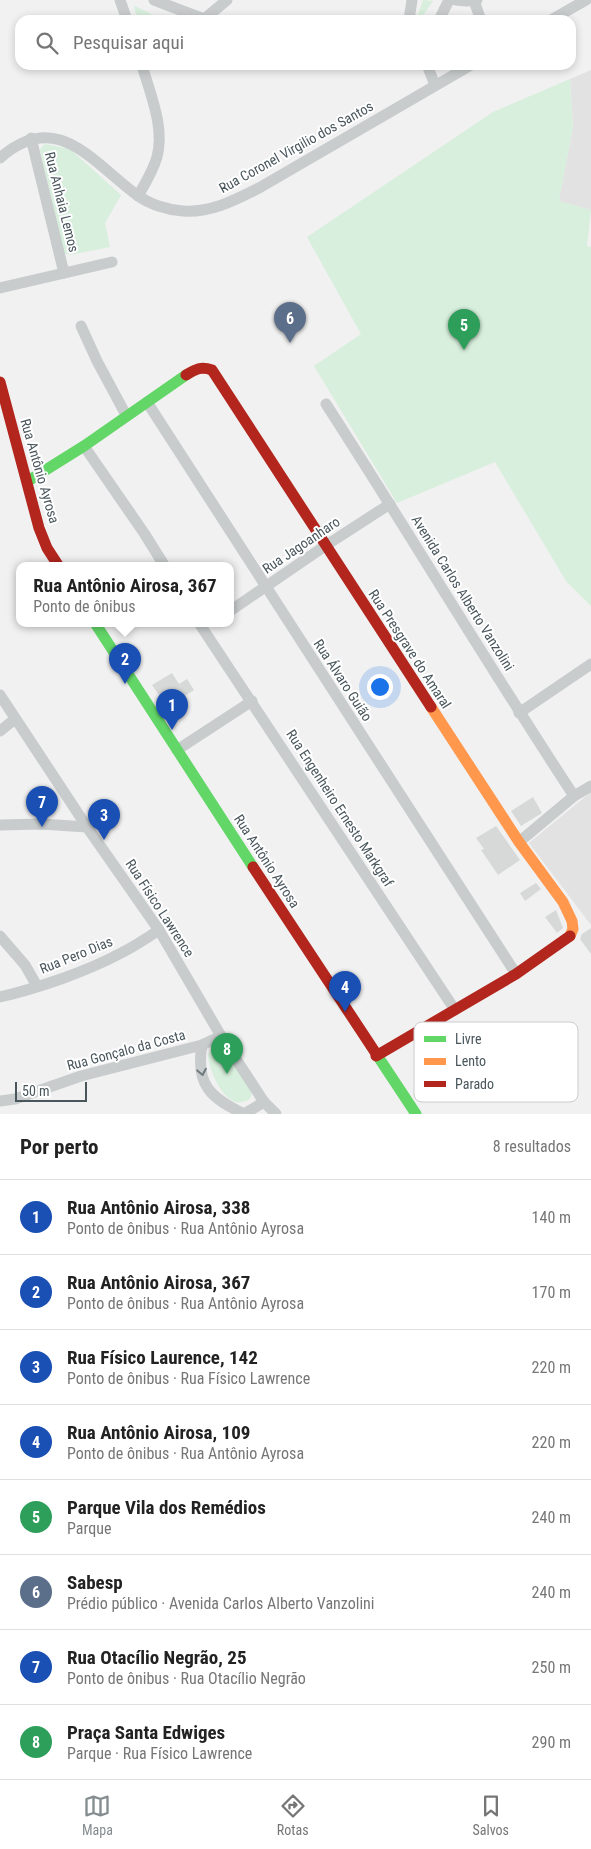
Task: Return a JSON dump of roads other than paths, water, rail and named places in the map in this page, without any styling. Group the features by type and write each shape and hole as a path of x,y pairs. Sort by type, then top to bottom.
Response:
{"street":[{"path":"120,0 125,15"},
{"path":"154,0 193,15"},
{"path":"208,15 227,0"},
{"path":"410,15 412,0"},
{"path":"442,15 449,0"},
{"path":"456,0 476,0 480,15"},
{"path":"559,15 580,2"},
{"path":"138,196 150,176 157,158 160,142 158,122 144,70"},
{"path":"429,70 435,85"},
{"name":"Rua Coronel Virgilio dos Santos","path":"31,138 60,140 77,147 95,159 138,196 161,207 183,211 204,210 230,203 259,188 462,70"},
{"path":"0,158 13,147 31,138"},
{"name":"Rua Anhaia Lemos","path":"31,138 64,273"},
{"path":"0,288 112,262"},
{"path":"81,326 97,361 126,415"},
{"name":"Rua Presgrave do Amaral","path":"28,481 84,446 126,415 195,369 203,367 212,370 519,842 570,914 573,929 570,936 516,974 434,1022"},
{"name":"Rua Antônio Ayrosa","path":"0,382 4,410 28,481 39,528 56,562"},
{"name":"Rua Álvaro Guião","path":"147,402 516,974"},
{"name":"Avenida Carlos Alberto Vanzolini","path":"326,404 519,713 574,796"},
{"path":"84,446 162,562"},
{"name":"Rua Jagoanharo","path":"234,608 390,504"},
{"name":"Rua Antônio Ayrosa","path":"98,627 376,1056 416,1114"},
{"name":"Rua Engenheiro Ernesto Markgraf","path":"206,627 252,702 455,1010"},
{"path":"519,713 591,664"},
{"name":"Rua Físico Lawrence","path":"0,695 87,827 159,930 221,1036 264,1102 276,1114"},
{"path":"177,750 252,702"},
{"path":"0,731 15,719"},
{"path":"519,842 574,796 591,786"},
{"path":"0,825 41,824 87,827"},
{"name":"Rua Pero Dias","path":"0,997 86,969 123,952 159,930"},
{"path":"0,936 25,965 37,986"},
{"name":"Rua Presgrave do Amaral","path":"376,1056 414,1034"},
{"name":"Rua Gonçalo da Costa","path":"0,1101 15,1099 97,1072 202,1046 221,1036"},
{"path":"202,1046 200,1057 201,1073 212,1095 220,1102 244,1114 264,1102"}],"place":[{"name":"Sabesp","path":"290,343"},
{"name":"Parque Vila dos Remédios","path":"464,350"},
{"name":"Rua Antônio Airosa, 367","path":"125,684"},
{"name":"Rua Antônio Airosa, 338","path":"172,730"},
{"name":"Rua Otacílio Negrão, 25","path":"42,827"},
{"name":"Rua Físico Laurence, 142","path":"104,840"},
{"name":"Rua Antônio Airosa, 109","path":"345,1012"},
{"name":"Praça Santa Edwiges","path":"227,1074"}]}
